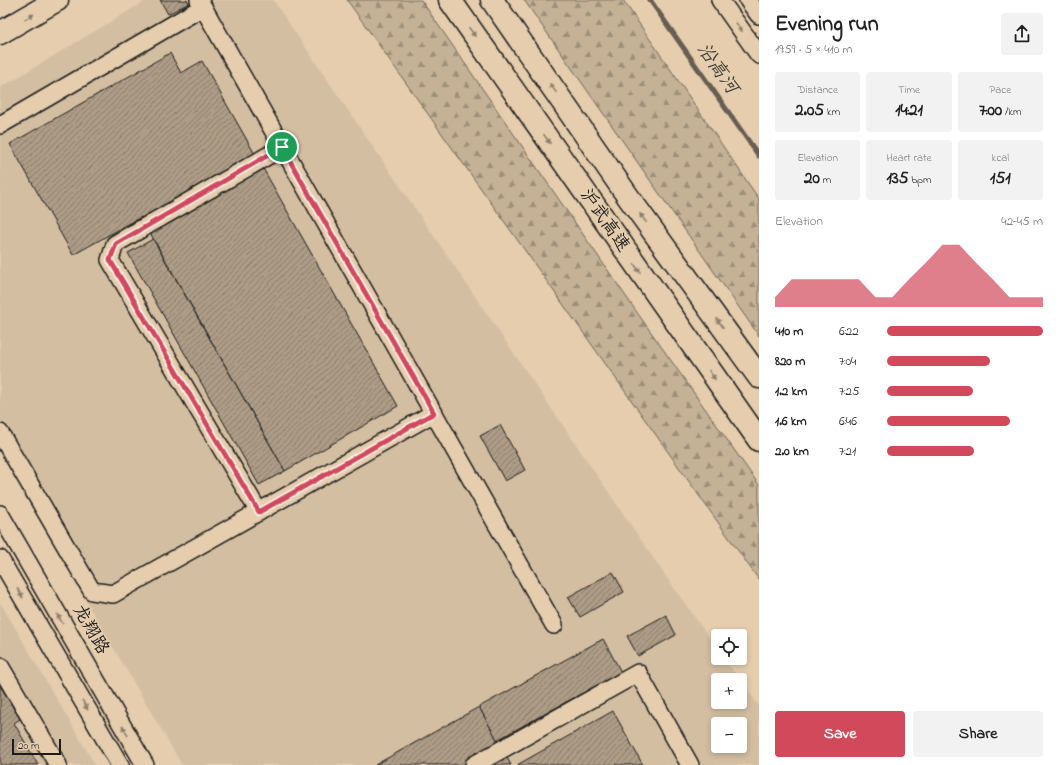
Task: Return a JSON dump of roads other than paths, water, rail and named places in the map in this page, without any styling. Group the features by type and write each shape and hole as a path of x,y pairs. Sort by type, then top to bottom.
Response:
{"main road":[{"path":"0,33 57,0"},
{"name":"沪武高速","path":"450,0 759,440"},
{"name":"沪武高速","path":"492,0 629,198 759,377"}],"street":[{"path":"720,0 759,55"},
{"path":"748,0 759,15"},
{"path":"0,125 201,4 554,625"},
{"path":"259,512 110,260 116,244 282,147"},
{"path":"0,433 92,591 113,594 434,413"},
{"name":"龙翔路","path":"0,514 145,765"},
{"path":"0,559 120,765"},
{"path":"0,666 58,765"},
{"path":"474,765 638,673 690,765"}],"waterway":[{"name":"沿高河","path":"650,0 759,156"}]}
